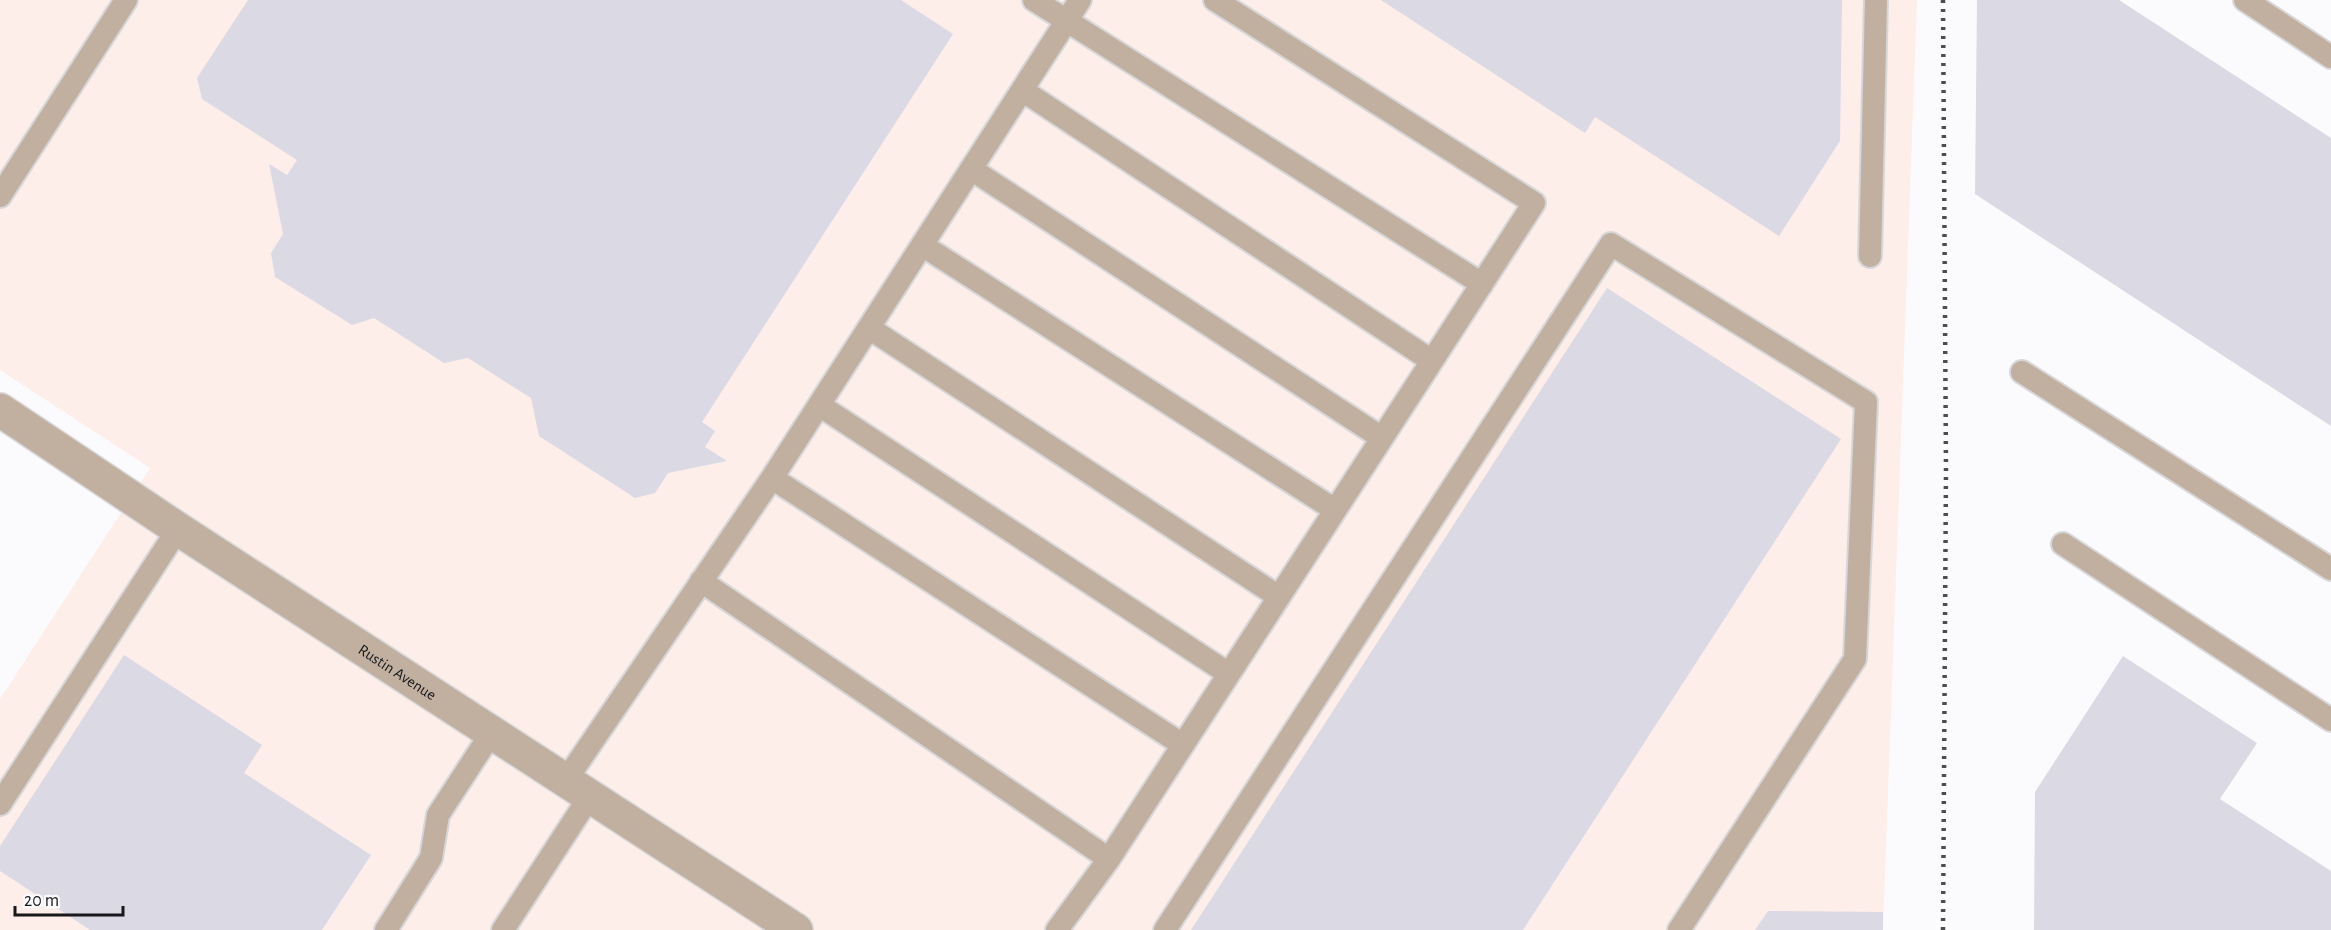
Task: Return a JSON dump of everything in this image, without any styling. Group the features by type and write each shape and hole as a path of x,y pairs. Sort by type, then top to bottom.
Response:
{"street":[{"name":"Rustin Avenue","path":"0,410 178,530 796,930"}],"lane":[{"path":"0,196 126,0"},
{"path":"1034,0 1482,284"},
{"path":"503,930 578,788 701,581 772,478 1080,0"},
{"path":"1057,930 1108,859 1183,745 1533,203 1215,0"},
{"path":"1870,256 1876,0"},
{"path":"2245,0 2331,57"},
{"path":"1022,90 1432,361"},
{"path":"971,170 1382,438"},
{"path":"1165,930 1611,244 1866,402 1854,659 1679,930"},
{"path":"922,245 1335,510"},
{"path":"869,328 1279,597"},
{"path":"2022,372 2331,569"},
{"path":"819,405 1229,674"},
{"path":"772,478 1183,745"},
{"path":"0,804 178,530"},
{"path":"2063,544 2331,720"},
{"path":"701,581 1108,859"},
{"path":"386,930 431,858 438,815 492,732"}],"shaded area":[{"path":"0,0 1917,0 1883,930 0,930 0,699 150,468 0,370"}],"building":[{"path":"248,0 901,0 953,34 702,422 715,431 705,447 727,461 668,473 655,493 635,498 539,436 531,398 468,358 444,363 374,318 352,325 275,277 271,253 283,234 269,164 287,175 297,160 202,99 197,78"},
{"path":"1381,0 1842,0 1840,141 1779,236 1595,117 1585,133"},
{"path":"1977,0 2119,0 2331,138 2331,426 1975,194"},
{"path":"1607,288 1841,439 1523,930 1191,930"},
{"path":"124,655 262,745 244,773 371,855 322,930 90,930 0,871 0,846"},
{"path":"2123,656 2257,743 2220,799 2331,871 2331,930 2034,930 2035,792"},
{"path":"1768,911 1883,912 1883,930 1755,930"}],"railway":[{"path":"1943,0 1946,470 1943,930"}]}
